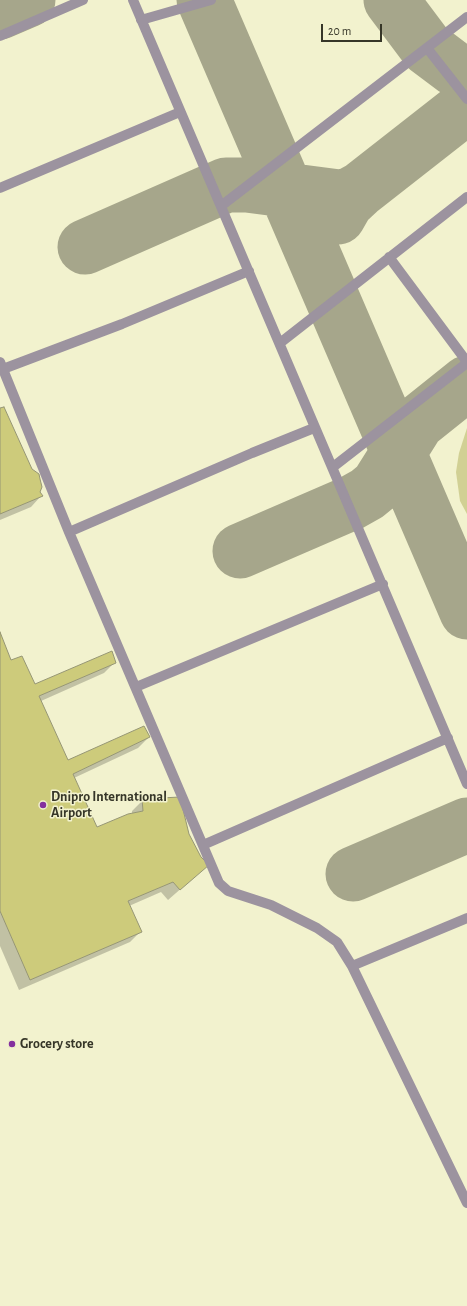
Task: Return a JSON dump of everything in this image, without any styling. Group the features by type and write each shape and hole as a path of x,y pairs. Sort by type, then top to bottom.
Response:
{"lane":[{"path":"0,36 84,0"},
{"path":"133,0 280,343 314,428 333,467 467,784"},
{"path":"141,20 211,0"},
{"path":"221,206 467,17"},
{"path":"427,48 467,99"},
{"path":"0,188 180,112"},
{"path":"280,343 467,197"},
{"path":"333,467 467,362 389,258"},
{"path":"249,271 122,324 1,365 69,532 219,883 223,888 271,905 317,928 337,942 352,966 467,1203"},
{"path":"69,532 314,428"},
{"path":"136,687 383,584"},
{"path":"203,845 448,738"},
{"path":"352,966 467,918"}],"shaded area":[{"path":"467,428 467,514 460,501 456,472 459,453"}],"building":[{"path":"4,407 32,469 39,474 42,487 40,492 43,496 0,514 0,408"},
{"name":"Dnipro International Airport","path":"0,632 11,660 22,656 35,684 112,651 116,663 39,696 68,760 144,726 150,737 73,774 97,827 128,814 143,811 142,799 180,797 189,834 201,857 209,865 180,890 173,882 128,901 142,932 30,980 0,911"}],"taxiway":[{"path":"0,12 28,0"},
{"path":"204,0 467,612"},
{"path":"391,0 427,48 455,69 467,72"},
{"path":"338,217 346,203 361,189 467,106"},
{"path":"85,247 226,185 247,185 339,197 350,195 361,189"},
{"path":"240,551 351,503 367,494 378,485 417,423 467,383"},
{"path":"353,874 467,825"}],"place":[{"name":"Dnipro International Airport","path":"43,805"},
{"name":"Grocery store","path":"12,1044"}]}
